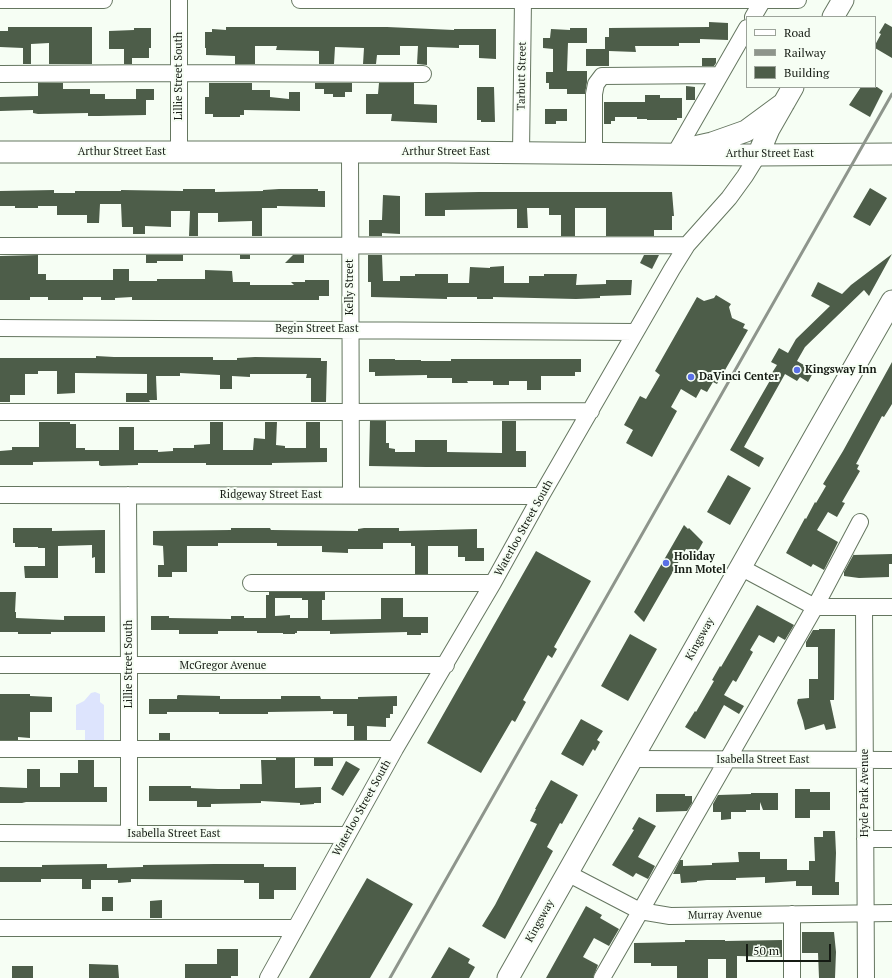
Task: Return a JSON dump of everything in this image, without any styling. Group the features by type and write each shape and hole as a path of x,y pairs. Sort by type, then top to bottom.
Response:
{"main road":[{"path":"834,16 843,0"},
{"path":"670,152 712,143 746,131 789,95"},
{"name":"Waterloo Street South","path":"758,155 769,129 789,95"},
{"name":"Arthur Street East","path":"0,152 670,152 758,155 892,154"},
{"name":"Kingsway","path":"508,978 892,301"}],"street":[{"path":"0,0 104,0"},
{"name":"Lillie Street South","path":"179,153 180,0"},
{"path":"300,0 798,0"},
{"name":"Tarbutt Street","path":"521,152 523,0"},
{"path":"754,16 763,0"},
{"path":"670,152 720,75 746,30"},
{"path":"0,74 423,74"},
{"path":"594,153 594,94 596,84 602,76 720,75"},
{"name":"Kelly Street","path":"350,152 351,495"},
{"name":"Waterloo Street South","path":"268,978 395,749 494,583 541,496 686,245 729,198 758,155"},
{"path":"0,246 686,245"},
{"name":"Begin Street East","path":"0,328 350,329 635,332"},
{"path":"0,412 591,411"},
{"name":"Ridgeway Street East","path":"0,495 541,496"},
{"name":"Lillie Street South","path":"128,495 128,833"},
{"path":"602,978 815,607 860,522"},
{"path":"740,567 815,607 892,607"},
{"path":"251,583 494,583"},
{"name":"Hyde Park Avenue","path":"864,607 866,978"},
{"name":"McGregor Avenue","path":"0,665 446,665"},
{"path":"0,750 395,749"},
{"name":"Isabella Street East","path":"633,758 892,760"},
{"name":"Isabella Street East","path":"0,833 347,835"},
{"path":"865,839 892,839"},
{"name":"Murray Avenue","path":"567,873 640,911 670,916 892,913"},
{"path":"792,914 792,978"},
{"path":"0,928 296,928"}],"shaded area":[{"path":"95,692 100,694 100,702 104,705 104,740 85,740 85,730 76,730 76,705 84,701 91,693"}],"building":[{"path":"709,22 728,23 728,40 700,39 700,43 679,43 679,46 635,46 636,52 609,51 609,66 586,66 586,49 605,49 605,37 609,37 609,28 709,27"},
{"path":"885,23 892,27 892,58 876,49 876,43 881,34 879,33"},
{"path":"8,27 92,27 92,64 49,64 49,43 31,44 31,64 23,64 23,48 0,47 0,31 8,31"},
{"path":"226,27 387,27 454,30 496,29 496,59 479,58 479,45 459,45 459,48 427,47 427,65 417,64 418,46 400,46 400,55 377,55 376,64 363,64 364,48 335,47 334,64 319,64 319,51 276,50 277,46 255,46 255,64 235,64 235,56 206,55 205,32 212,32 212,29 226,30"},
{"path":"134,28 151,28 151,48 149,48 149,58 132,58 132,64 124,64 124,49 109,49 109,31 134,30"},
{"path":"570,28 587,28 587,43 568,43 567,71 587,71 585,94 567,94 567,89 549,89 549,83 546,83 546,72 553,72 553,49 543,48 543,38 550,38 551,29 570,30"},
{"path":"702,58 716,58 716,63 714,66 702,66"},
{"path":"38,83 63,83 63,89 90,89 90,94 105,94 105,99 136,99 136,89 154,89 154,100 146,100 146,115 88,116 88,113 38,114 33,113 33,110 0,111 0,97 38,96"},
{"path":"209,83 252,83 252,90 270,90 270,97 289,99 289,92 300,92 300,111 244,110 244,115 240,115 240,117 213,117 213,114 205,114 205,97 209,97"},
{"path":"315,83 352,83 352,92 345,92 345,97 333,97 333,94 324,94 324,89 315,89"},
{"path":"379,83 414,83 414,104 437,105 437,123 391,121 392,114 366,114 366,94 378,94"},
{"path":"686,86 695,87 695,100 686,100"},
{"path":"477,87 494,87 495,122 481,122 481,120 477,120"},
{"path":"877,87 883,91 870,117 849,105 860,88"},
{"path":"645,95 660,95 660,98 682,98 682,118 677,118 677,120 647,120 637,119 637,117 615,117 615,121 611,121 611,124 604,124 604,102 645,102"},
{"path":"545,109 567,109 567,121 556,121 556,124 545,124"},
{"path":"870,188 887,198 870,226 853,217"},
{"path":"183,189 215,189 215,192 318,189 318,191 325,191 325,207 277,206 277,208 262,208 262,236 252,236 252,221 218,222 218,213 198,213 198,236 189,236 190,211 171,211 171,227 145,226 145,234 133,234 133,227 122,227 121,204 100,204 99,223 87,223 87,215 57,215 57,206 15,208 15,206 0,206 0,191 54,190 54,193 75,193 75,191 121,190 183,191"},
{"path":"672,192 674,216 672,216 672,230 654,230 654,236 606,236 606,208 575,208 575,236 561,236 561,215 549,215 549,208 527,208 528,228 517,228 517,209 445,210 445,216 425,216 425,193"},
{"path":"383,195 400,196 400,234 382,233 382,236 369,236 369,220 382,220"},
{"path":"892,254 869,296 864,290 805,347 797,361 814,371 808,382 800,377 797,381 785,374 744,447 764,458 759,467 730,450 772,377 770,376 777,365 771,362 779,348 788,353 796,339 830,306 811,296 818,282 842,294 851,285"},
{"path":"38,255 38,274 46,274 46,280 113,280 113,269 129,269 129,281 157,281 157,279 205,279 205,270 232,271 233,282 250,282 250,285 294,285 291,282 305,282 305,280 329,280 329,296 319,296 319,300 132,300 132,297 115,298 115,300 101,300 101,297 83,297 83,300 48,300 48,297 30,297 30,300 0,300 0,256"},
{"path":"146,255 183,255 183,261 157,261 157,263 146,263"},
{"path":"240,255 250,255 250,259 240,259"},
{"path":"293,255 304,255 304,263 285,263"},
{"path":"368,255 382,255 383,281 400,281 400,276 415,276 415,274 448,274 448,283 469,283 470,267 490,268 504,266 504,283 529,283 529,276 544,276 544,274 577,274 576,285 606,284 606,280 632,280 631,295 600,296 600,298 576,299 493,297 493,299 477,299 477,297 447,297 447,299 371,297 371,282 368,282"},
{"path":"644,255 659,255 652,269 640,263"},
{"name":"DaVinci Center","path":"716,295 731,304 729,307 732,318 745,324 743,328 748,330 717,384 713,382 707,392 701,389 696,398 681,389 671,407 677,411 652,457 626,443 633,430 624,425 640,396 646,399 660,375 655,371 697,297 704,301 714,298"},
{"path":"96,356 213,357 213,360 237,360 237,358 255,357 321,358 321,361 327,361 326,402 311,402 311,378 306,378 307,374 250,374 250,377 232,376 232,389 220,389 220,375 180,373 180,376 156,376 157,400 149,400 150,402 126,402 126,393 147,393 147,374 75,373 75,393 57,394 57,371 38,371 38,374 25,374 25,395 10,395 10,402 0,402 0,358 96,358"},
{"path":"369,359 451,361 451,359 581,359 581,372 575,372 575,376 541,376 541,390 527,390 527,381 509,381 509,385 493,385 493,381 467,381 468,383 452,383 452,378 427,378 427,375 375,376 375,372 369,372"},
{"path":"892,362 892,404 884,417 882,416 856,464 859,465 857,469 860,471 842,502 845,503 837,517 828,512 817,530 838,542 824,570 813,564 811,567 786,553 805,518 806,519 826,486 823,484"},
{"path":"370,421 386,421 386,443 389,443 389,448 395,449 395,452 415,452 415,440 447,440 447,452 502,453 502,421 516,421 516,451 526,451 526,467 369,466"},
{"path":"39,422 70,422 70,424 76,424 76,448 85,448 85,450 119,450 119,427 134,427 134,450 158,450 158,452 173,451 173,448 194,448 194,445 210,444 210,422 223,422 223,450 253,450 254,438 265,439 265,422 277,422 276,445 285,446 285,448 306,448 306,422 320,422 320,448 327,448 327,462 272,463 272,465 138,463 138,465 101,466 99,465 99,461 33,462 33,465 0,465 0,451 12,450 12,447 39,447"},
{"path":"728,475 751,488 730,525 707,512"},
{"path":"684,525 703,542 698,551 686,549 644,622 634,612"},
{"path":"13,528 52,528 52,531 105,530 105,573 95,573 95,557 92,558 92,545 58,546 58,578 25,578 24,566 45,566 45,548 15,547 15,543 13,543"},
{"path":"231,528 358,531 358,529 364,528 399,528 399,531 477,529 477,548 484,548 484,561 465,561 465,557 458,557 458,546 428,546 428,574 415,574 415,546 411,546 411,543 383,543 383,549 348,549 348,553 322,552 322,546 277,546 277,543 218,543 218,546 187,546 187,572 172,572 172,577 158,577 158,565 164,565 163,546 153,545 153,531 231,530"},
{"path":"536,551 591,581 554,647 557,649 552,658 548,655 523,700 526,702 515,722 512,720 481,773 427,743"},
{"path":"892,554 892,564 889,564 889,577 859,578 844,576 844,572 853,555"},
{"path":"0,592 16,592 16,618 64,620 64,616 105,616 105,632 51,632 51,634 18,634 18,632 0,632"},
{"path":"269,592 325,592 325,600 322,600 322,620 381,619 381,598 403,598 403,617 428,617 428,633 421,633 421,635 407,635 407,632 330,634 330,631 297,631 295,634 283,634 257,633 257,631 218,631 218,634 179,634 179,630 151,630 151,616 169,616 169,618 231,619 231,616 244,616 244,618 266,618 266,595 269,595","holes":["275,598 302,598 302,600 308,600 308,618 290,618 290,615 275,616"]},
{"path":"757,605 794,625 785,640 778,636 774,643 759,635 750,650 753,652 736,682 733,680 724,695 744,706 739,714 724,705 705,739 685,727 695,711 696,712 714,681 712,680"},
{"path":"835,629 834,700 830,700 836,728 826,730 824,724 805,730 797,703 798,699 809,698 809,679 818,679 818,647 806,647 806,642 813,630"},
{"path":"630,634 657,649 628,701 601,686"},
{"path":"0,694 30,694 30,696 52,697 52,712 30,712 30,738 18,737 18,740 0,740"},
{"path":"178,695 220,696 220,699 281,699 281,696 320,696 321,699 358,699 358,697 397,696 397,706 393,706 393,714 390,714 390,718 386,718 386,727 367,726 367,740 354,740 354,726 347,726 347,714 333,714 333,711 268,712 268,714 167,712 167,714 149,714 149,699 177,699"},
{"path":"581,719 603,731 597,740 600,742 595,751 593,749 583,766 561,754"},
{"path":"159,733 170,733 170,740 159,740"},
{"path":"276,758 295,758 295,788 321,787 321,803 300,805 300,803 261,801 261,803 211,804 211,807 197,807 197,801 149,801 149,786 191,786 191,788 240,789 240,784 262,784 261,760 276,760"},
{"path":"314,758 333,758 333,766 314,766"},
{"path":"78,760 94,760 94,787 107,787 107,802 0,803 0,787 27,788 27,769 40,769 40,787 60,787 60,773 78,773"},
{"path":"346,761 360,769 343,796 331,789"},
{"path":"551,780 578,795 547,847 553,851 505,939 482,926 495,905 537,824 530,821"},
{"path":"795,789 810,789 810,792 830,792 830,810 810,810 810,818 795,818"},
{"path":"778,793 778,810 763,810 760,802 760,810 731,812 731,819 721,820 721,812 713,812 713,804 718,795"},
{"path":"656,794 685,794 685,796 692,796 692,803 687,811 656,812"},
{"path":"639,817 656,826 638,857 655,866 648,879 636,873 633,877 612,865 634,830 632,829"},
{"path":"823,831 835,831 835,882 839,882 839,895 812,895 812,886 796,886 796,881 765,883 765,877 681,883 680,874 673,874 680,860 683,860 683,866 739,862 738,852 760,852 760,859 787,859 787,870 809,870 809,861 815,861 814,837 823,837"},
{"path":"107,864 107,868 143,867 143,865 214,864 264,864 264,867 296,867 296,890 274,890 274,899 259,899 259,883 244,883 244,880 131,879 131,882 118,883 118,880 91,880 91,889 82,889 82,879 41,879 41,882 0,882 0,867"},
{"path":"367,878 413,904 370,978 309,978"},
{"path":"102,897 113,897 113,911 102,911"},
{"path":"162,900 162,918 150,918 150,901"},
{"path":"586,906 602,915 600,918 619,929 609,946 594,938 583,957 598,965 593,978 546,978"},
{"path":"802,932 834,932 836,952 835,978 819,978 818,953 802,953"},
{"path":"685,940 782,940 782,957 737,956 737,978 726,978 726,959 708,959 708,978 677,978 677,966 651,966 651,963 634,963 634,943 685,942"},
{"path":"449,947 470,959 468,963 475,967 469,978 431,978"},
{"path":"217,949 238,949 238,976 231,976 231,978 185,978 185,964 217,964"},
{"path":"89,964 118,965 119,978 89,978"},
{"path":"12,966 33,966 33,978 12,978"}],"railway":[{"path":"390,978 892,94"}],"place":[{"name":"Kingsway Inn","path":"797,370"},
{"name":"DaVinci Center","path":"691,377"},
{"name":"Holiday Inn Motel","path":"666,563"}]}
